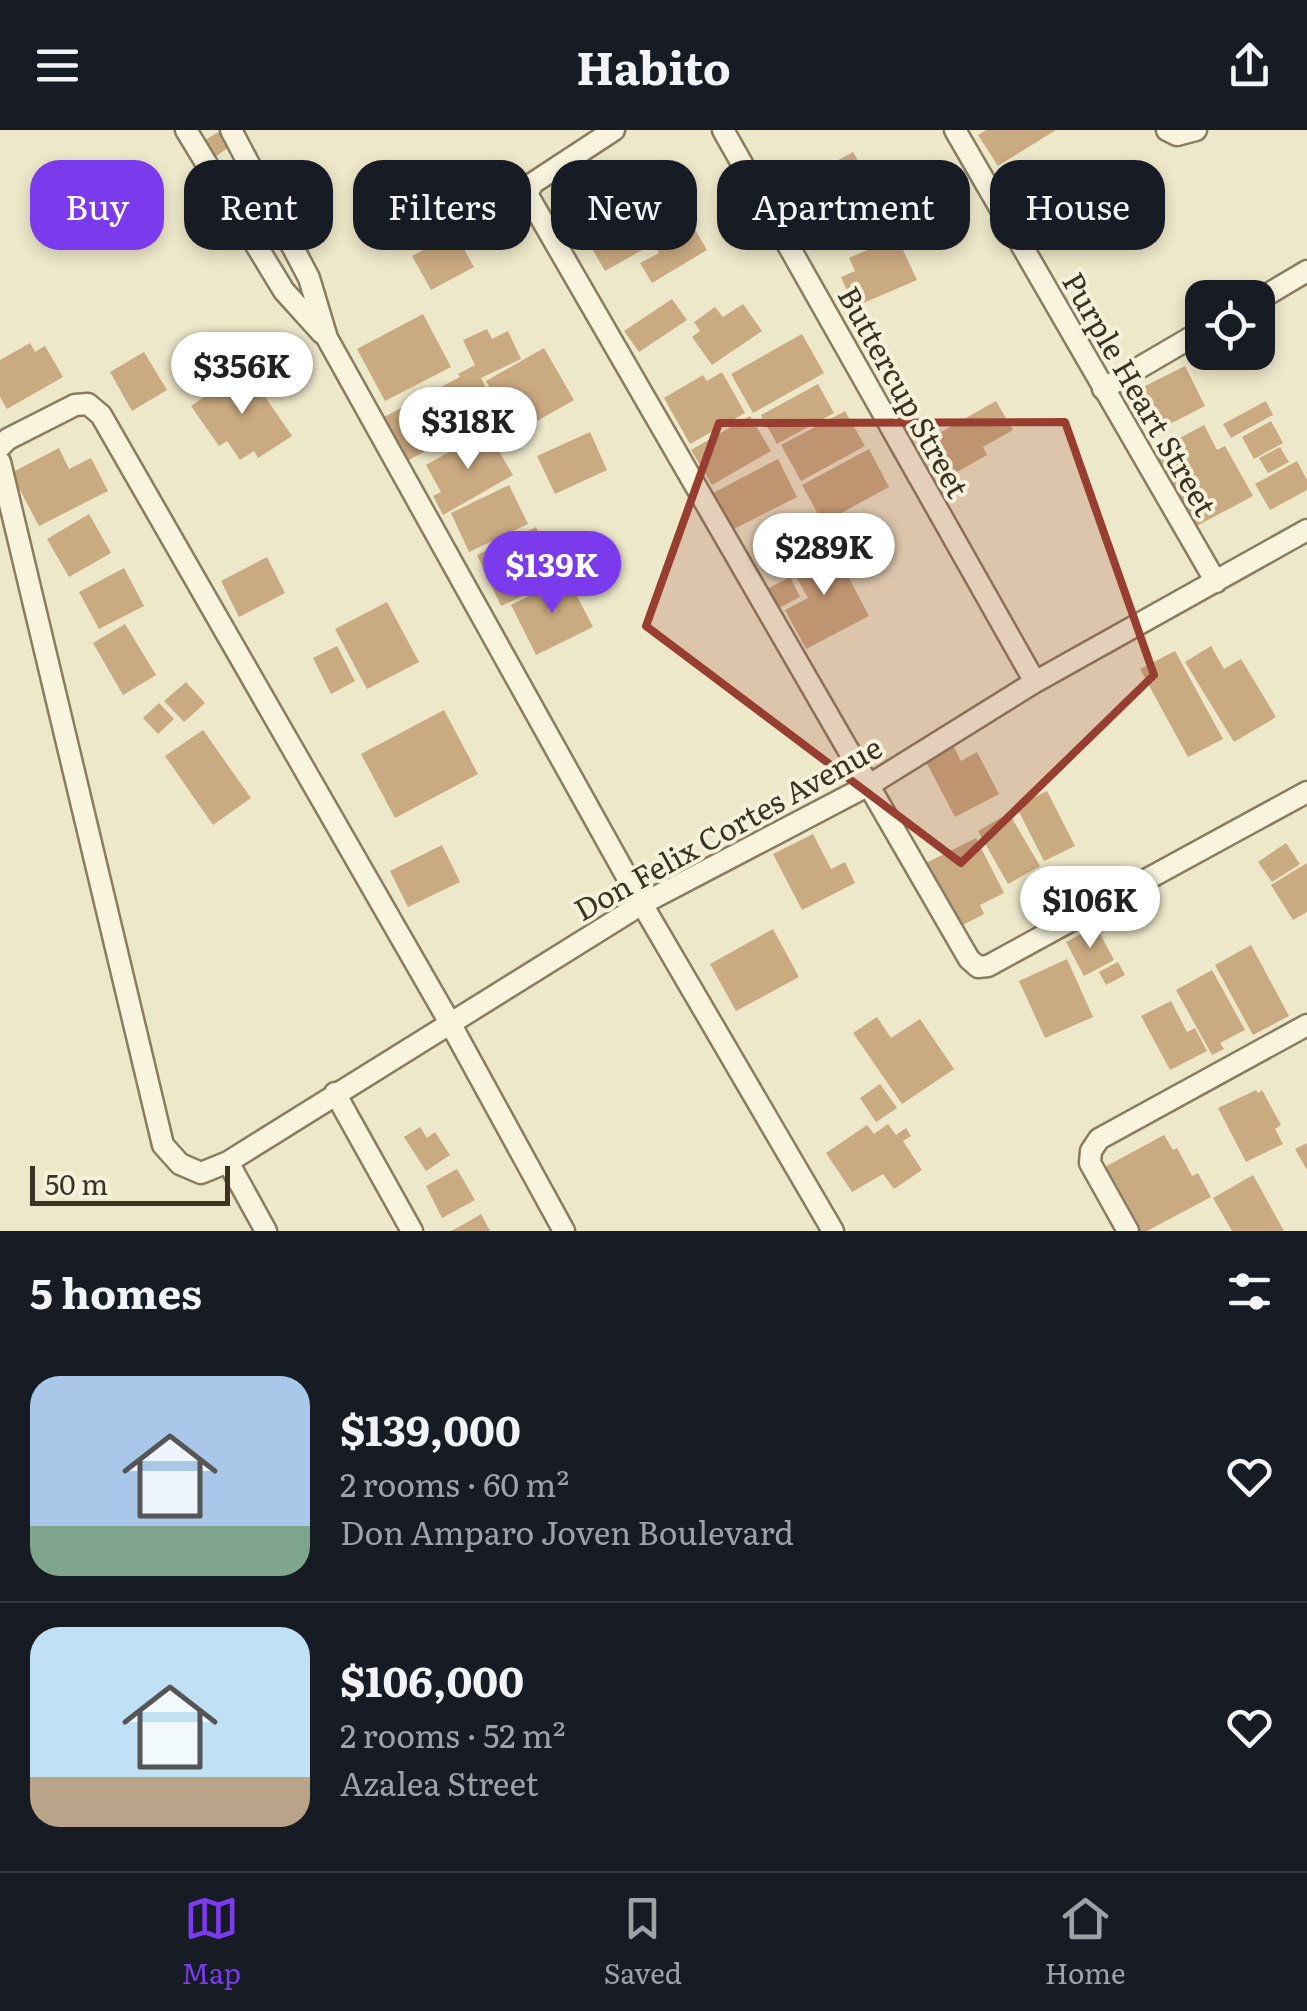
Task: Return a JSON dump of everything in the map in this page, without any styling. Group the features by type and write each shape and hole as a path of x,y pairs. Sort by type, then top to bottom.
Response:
{"street":[{"path":"231,130 247,160"},
{"path":"614,130 533,183 527,194 532,207 978,967 988,966 1307,792"},
{"name":"Buttercup Street","path":"723,130 1034,682"},
{"name":"Purple Heart Street","path":"955,130 1216,582"},
{"path":"1167,130 1177,135 1196,130"},
{"path":"190,131 206,160"},
{"path":"259,250 284,291 327,338"},
{"path":"294,250 309,278 327,338 642,904 834,1231"},
{"path":"1275,290 1307,271"},
{"path":"1103,389 1185,342"},
{"path":"0,447 8,438 75,405 88,404 101,415 450,1023 564,1231"},
{"name":"Don Felix Cortes Avenue","path":"0,462 163,1145 180,1164 201,1173 228,1162 642,904 870,784 1034,682 1307,530"},
{"path":"1128,1231 1090,1163 1091,1150 1098,1139 1307,1024"},
{"path":"336,1093 412,1231"},
{"path":"228,1162 266,1231"}],"highlighted area":[{"path":"1065,422 1154,675 961,863 646,626 719,423"}],"building":[{"path":"986,130 1056,130 1008,160 994,160 978,135"},
{"path":"218,132 229,147 215,157 204,141"},
{"path":"853,152 858,160 838,160"},
{"path":"697,233 707,250 652,283 640,263 659,253 657,250 697,250"},
{"path":"423,250 464,250 474,267 431,290 412,256"},
{"path":"593,250 642,250 605,271"},
{"path":"867,250 903,250 917,280 854,307 841,277 855,271 849,258"},
{"path":"672,299 687,320 639,352 624,331"},
{"path":"743,304 762,331 712,365 692,337 700,331 694,322 715,307 723,317"},
{"path":"423,314 451,367 385,401 357,349"},
{"path":"487,329 492,339 508,331 521,359 481,378 490,396 474,404 483,421 403,463 380,419 460,377 458,374 475,365 463,340"},
{"path":"802,334 824,373 753,413 731,374"},
{"path":"30,343 35,352 45,346 63,377 7,409 0,397 0,360"},
{"path":"544,348 574,400 516,433 486,381"},
{"path":"144,352 167,390 132,411 110,372"},
{"path":"1185,366 1205,406 1162,428 1151,407 1136,414 1127,395"},
{"path":"246,369 292,436 258,458 254,451 240,460 227,441 219,446 191,406"},
{"path":"722,372 745,413 690,444 664,398 703,375 707,381"},
{"path":"818,384 834,413 777,444 761,415"},
{"path":"996,401 1013,430 983,447 987,455 955,473 934,436"},
{"path":"1266,401 1273,415 1231,438 1223,424"},
{"path":"845,411 865,446 801,481 781,445"},
{"path":"750,416 771,451 712,485 691,450"},
{"path":"1271,421 1283,443 1254,459 1242,437"},
{"path":"1204,425 1217,450 1225,446 1253,496 1191,529 1150,454"},
{"path":"487,431 513,475 443,515 433,496 441,492 426,465"},
{"path":"590,432 607,470 555,494 537,456"},
{"path":"1280,447 1289,462 1268,473 1259,458"},
{"path":"59,448 69,469 91,458 108,491 39,526 11,473"},
{"path":"869,449 889,487 823,523 802,485"},
{"path":"778,459 797,497 732,530 713,493"},
{"path":"1297,461 1307,480 1307,490 1270,510 1255,484"},
{"path":"509,485 528,524 469,552 451,513"},
{"path":"89,514 111,553 69,577 47,539"},
{"path":"536,527 560,578 501,606 477,555"},
{"path":"831,544 869,616 806,649 785,610 808,598 790,566"},
{"path":"267,557 285,593 239,617 221,581"},
{"path":"124,568 144,606 99,629 79,592"},
{"path":"567,577 593,627 536,655 511,605"},
{"path":"790,577 800,597 777,609 767,589"},
{"path":"387,602 419,662 367,689 335,629"},
{"path":"125,624 156,675 123,695 93,643"},
{"path":"337,646 355,681 331,694 313,658"},
{"path":"1211,646 1224,669 1241,659 1276,717 1234,742 1185,662"},
{"path":"1175,651 1223,739 1188,757 1140,669"},
{"path":"186,682 205,703 184,722 164,701"},
{"path":"159,703 174,719 158,734 143,718"},
{"path":"444,710 478,774 395,818 361,754"},
{"path":"203,730 251,798 213,825 165,756"},
{"path":"954,747 961,761 977,752 999,794 955,817 926,762"},
{"path":"1047,791 1075,846 1044,861 1016,806"},
{"path":"1009,813 1040,866 1008,884 978,831"},
{"path":"813,834 831,869 845,862 855,883 802,910 773,854"},
{"path":"976,838 1004,893 980,905 984,914 959,927 926,863"},
{"path":"1286,843 1300,864 1272,882 1258,862"},
{"path":"442,845 460,882 408,907 390,871"},
{"path":"1307,863 1307,912 1293,920 1271,885"},
{"path":"1096,926 1114,960 1084,976 1066,942"},
{"path":"773,929 799,977 736,1011 710,964"},
{"path":"1251,945 1289,1016 1253,1035 1215,965"},
{"path":"1067,959 1093,1017 1045,1038 1019,981"},
{"path":"1118,962 1125,975 1106,985 1099,972"},
{"path":"1212,970 1245,1030 1220,1043 1224,1049 1212,1055 1176,990"},
{"path":"1171,1001 1187,1032 1195,1028 1207,1051 1170,1070 1141,1016"},
{"path":"877,1017 891,1038 920,1019 954,1069 902,1104 853,1033"},
{"path":"880,1084 897,1108 876,1122 860,1098"},
{"path":"1262,1090 1281,1125 1275,1129 1283,1144 1246,1162 1218,1108"},
{"path":"888,1124 896,1135 906,1128 911,1136 903,1141 922,1170 894,1189 883,1174 852,1192 826,1153 867,1125 874,1134"},
{"path":"420,1127 427,1138 435,1132 450,1155 426,1171 404,1137"},
{"path":"1164,1135 1173,1150 1177,1148 1192,1176 1198,1173 1211,1197 1147,1231 1137,1231 1103,1168"},
{"path":"1307,1143 1307,1170 1295,1149"},
{"path":"457,1169 475,1200 442,1218 426,1186"},
{"path":"1253,1175 1284,1231 1232,1231 1213,1198"},
{"path":"481,1214 490,1231 451,1231 466,1223"}]}
